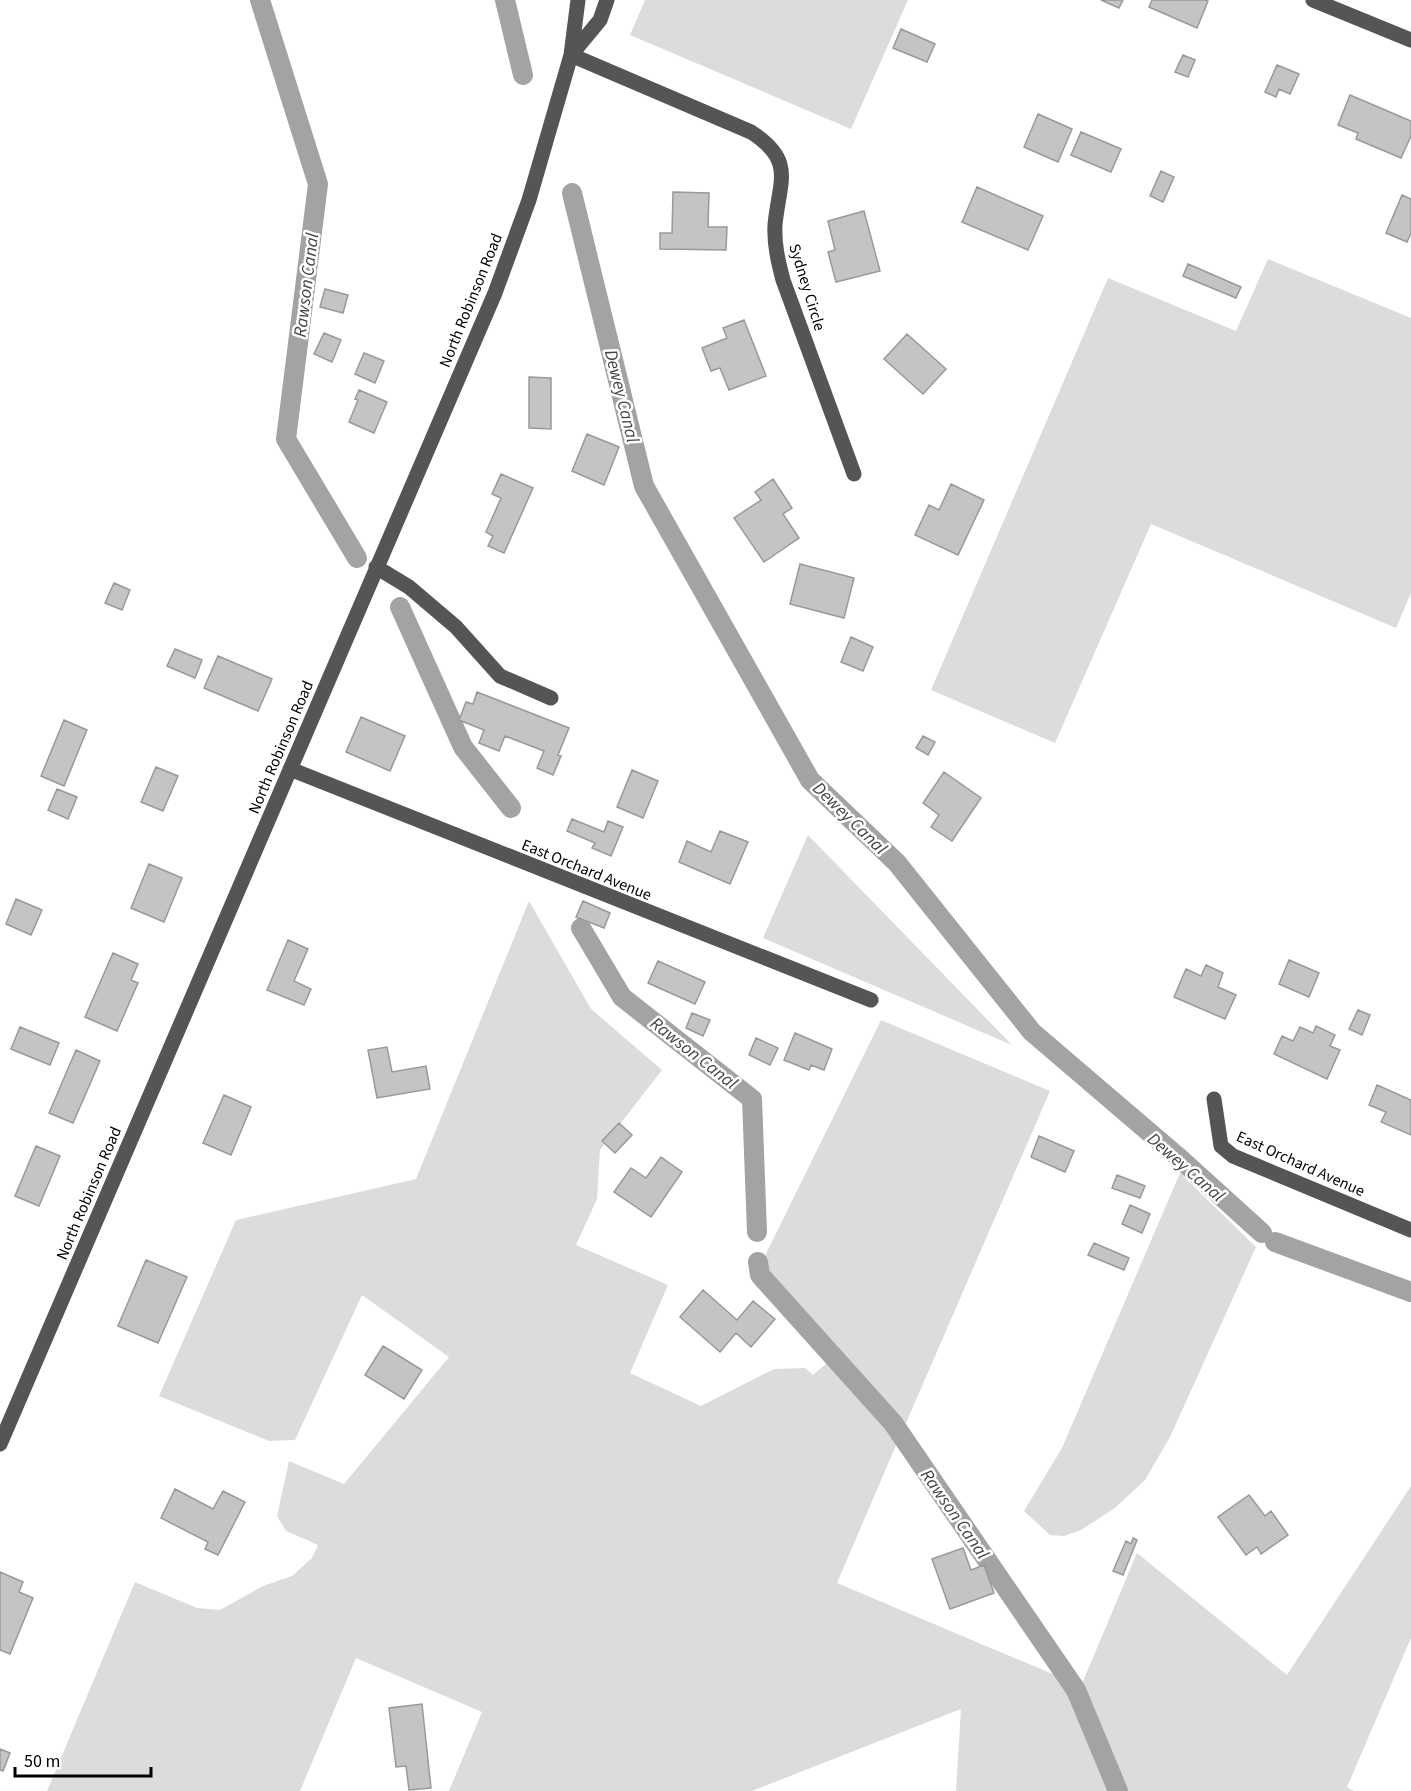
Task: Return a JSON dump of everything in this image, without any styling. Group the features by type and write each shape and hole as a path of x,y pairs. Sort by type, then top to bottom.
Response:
{"street":[{"name":"North Robinson Road","path":"0,1444 495,294 529,200 571,56 578,0"},
{"name":"North Robinson Road","path":"571,56 600,20 607,0"},
{"path":"1313,0 1411,40"},
{"name":"Sydney Circle","path":"571,56 751,132 766,141 778,157 783,175 775,225 775,249 783,280 854,474"},
{"path":"376,567 409,587 456,627 500,676 551,698"},
{"name":"East Orchard Avenue","path":"290,769 871,1000"},
{"name":"East Orchard Avenue","path":"1214,1099 1221,1146 1233,1156 1411,1230"}],"shaded area":[{"path":"645,0 908,0 851,129 630,35"},
{"path":"1268,259 1411,318 1411,593 1396,628 1151,524 1055,743 931,690 1108,278 1236,331"},
{"path":"808,835 1012,1045 763,938"},
{"path":"529,901 591,1009 662,1070 600,1150 597,1199 576,1245 668,1285 630,1373 701,1406 774,1369 805,1368 813,1375 828,1362 897,1443 837,1583 1081,1686 1137,1553 1287,1675 1411,1486 1411,1638 1347,1787 1354,1791 956,1791 961,1709 752,1791 449,1791 482,1712 356,1658 300,1791 47,1791 135,1582 197,1608 220,1610 263,1586 292,1576 312,1558 318,1545 286,1531 277,1516 289,1461 344,1484 449,1357 362,1295 295,1440 269,1441 159,1396 236,1220 416,1179"},
{"path":"881,1020 1050,1091 903,1430 762,1262"},
{"path":"1180,1173 1256,1247 1170,1437 1145,1480 1115,1508 1081,1530 1064,1536 1050,1535 1024,1511 1062,1448"}],"building":[{"path":"1101,0 1123,0 1119,8"},
{"path":"1152,0 1208,1 1197,28 1149,7"},
{"path":"901,29 935,44 927,62 893,48"},
{"path":"1183,55 1195,60 1188,77 1175,72"},
{"path":"1277,65 1299,74 1290,94 1279,89 1276,97 1265,92"},
{"path":"1350,95 1411,121 1411,136 1401,158 1356,139 1358,133 1338,125"},
{"path":"1038,114 1072,129 1058,162 1024,147"},
{"path":"1081,132 1121,149 1111,172 1071,155"},
{"path":"1161,171 1174,177 1163,202 1150,196"},
{"path":"977,187 1043,216 1028,250 962,222"},
{"path":"673,192 709,193 708,227 727,227 726,250 660,249 660,233 672,233"},
{"path":"1402,195 1411,199 1411,233 1407,242 1386,233"},
{"path":"864,211 880,271 836,282 828,252 835,250 828,221"},
{"path":"1188,264 1241,287 1236,298 1183,276"},
{"path":"325,289 348,295 343,313 320,307"},
{"path":"744,320 766,376 729,390 720,368 711,371 702,348 727,338 723,328"},
{"path":"324,333 341,340 332,362 314,354"},
{"path":"907,334 946,369 923,394 884,359"},
{"path":"364,353 384,361 375,383 355,374"},
{"path":"529,377 551,378 551,429 529,428"},
{"path":"359,390 387,402 374,433 349,422 358,400 355,399"},
{"path":"587,434 619,447 604,485 572,471"},
{"path":"501,474 533,488 504,553 488,546 493,536 486,532 501,498 492,494"},
{"path":"773,479 792,508 783,514 799,538 764,562 734,518 761,500 755,492"},
{"path":"951,484 984,500 958,555 915,535 929,505 939,510"},
{"path":"800,564 854,578 844,618 790,604"},
{"path":"114,583 130,590 122,610 105,603"},
{"path":"851,637 873,647 863,671 841,662"},
{"path":"175,649 202,660 195,678 167,666"},
{"path":"218,656 272,679 258,711 204,688"},
{"path":"477,692 569,728 553,775 537,768 544,751 505,736 499,751 479,743 484,730 459,720 466,702 473,704"},
{"path":"361,717 405,736 390,771 346,752"},
{"path":"64,720 87,730 64,786 41,776"},
{"path":"923,736 935,742 928,755 916,748"},
{"path":"156,767 178,776 163,811 141,802"},
{"path":"632,770 658,781 643,818 617,807"},
{"path":"944,772 981,798 952,841 931,827 939,815 923,803"},
{"path":"57,789 77,797 68,819 48,810"},
{"path":"572,819 604,832 608,821 623,827 611,856 592,848 595,843 567,831"},
{"path":"720,831 748,842 730,884 679,862 687,841 711,852"},
{"path":"149,864 182,878 164,922 131,908"},
{"path":"16,899 42,910 31,935 6,924"},
{"path":"583,901 610,913 604,928 576,917"},
{"path":"288,940 308,949 294,981 311,989 304,1005 267,990"},
{"path":"113,953 138,964 131,980 138,983 117,1031 85,1017"},
{"path":"1289,960 1319,973 1309,997 1279,984"},
{"path":"658,961 705,982 695,1004 648,983"},
{"path":"1206,965 1223,973 1218,987 1236,995 1225,1019 1174,997 1186,969 1201,976"},
{"path":"1358,1010 1370,1015 1362,1035 1349,1029"},
{"path":"692,1013 710,1020 703,1036 686,1028"},
{"path":"1316,1026 1335,1035 1330,1046 1340,1050 1327,1079 1274,1054 1282,1036 1293,1041 1300,1027 1313,1033"},
{"path":"20,1027 59,1043 50,1065 11,1049"},
{"path":"795,1033 832,1049 824,1070 811,1065 809,1070 784,1060"},
{"path":"756,1038 778,1048 770,1065 749,1055"},
{"path":"387,1047 392,1072 426,1066 430,1089 377,1098 368,1050"},
{"path":"76,1050 100,1061 73,1123 49,1113"},
{"path":"1377,1085 1411,1100 1411,1135 1381,1122 1386,1112 1369,1105"},
{"path":"224,1095 251,1107 231,1155 203,1143"},
{"path":"619,1123 632,1135 615,1153 602,1141"},
{"path":"1039,1136 1074,1151 1065,1172 1031,1157"},
{"path":"36,1146 60,1156 39,1206 15,1196"},
{"path":"661,1157 682,1172 651,1217 614,1192 631,1168 646,1178"},
{"path":"1117,1175 1145,1186 1140,1198 1112,1188"},
{"path":"1130,1205 1150,1214 1142,1233 1122,1224"},
{"path":"1094,1243 1129,1258 1124,1270 1088,1255"},
{"path":"146,1260 187,1277 158,1343 118,1326"},
{"path":"703,1290 737,1320 753,1301 775,1319 751,1347 736,1333 720,1352 680,1317"},
{"path":"383,1346 422,1370 404,1399 365,1375"},
{"path":"175,1489 213,1509 223,1491 245,1502 218,1555 205,1549 208,1542 161,1518"},
{"path":"1249,1495 1265,1516 1271,1511 1288,1535 1261,1554 1257,1547 1246,1555 1218,1517"},
{"path":"1133,1538 1137,1540 1123,1575 1113,1571 1126,1541 1131,1544"},
{"path":"963,1548 971,1570 984,1565 994,1593 950,1609 932,1559"},
{"path":"0,1572 23,1582 19,1592 33,1598 10,1654 0,1650"},
{"path":"422,1704 431,1788 409,1790 406,1766 396,1767 389,1708"},
{"path":"0,1749 10,1753 3,1771 0,1770"}],"waterway":[{"name":"Rawson Canal","path":"260,0 318,184 286,439 357,558"},
{"name":"Dewey Canal","path":"505,0 523,75"},
{"name":"Dewey Canal","path":"572,193 644,486 810,780 897,863 1032,1032 1177,1156 1262,1233"},
{"name":"Rawson Canal","path":"400,607 463,747 511,808"},
{"name":"Rawson Canal","path":"581,928 622,997 752,1099 757,1232"},
{"name":"Dewey Canal","path":"1275,1242 1411,1292"},
{"name":"Rawson Canal","path":"758,1262 760,1275 893,1423 1076,1690 1118,1791"}]}
